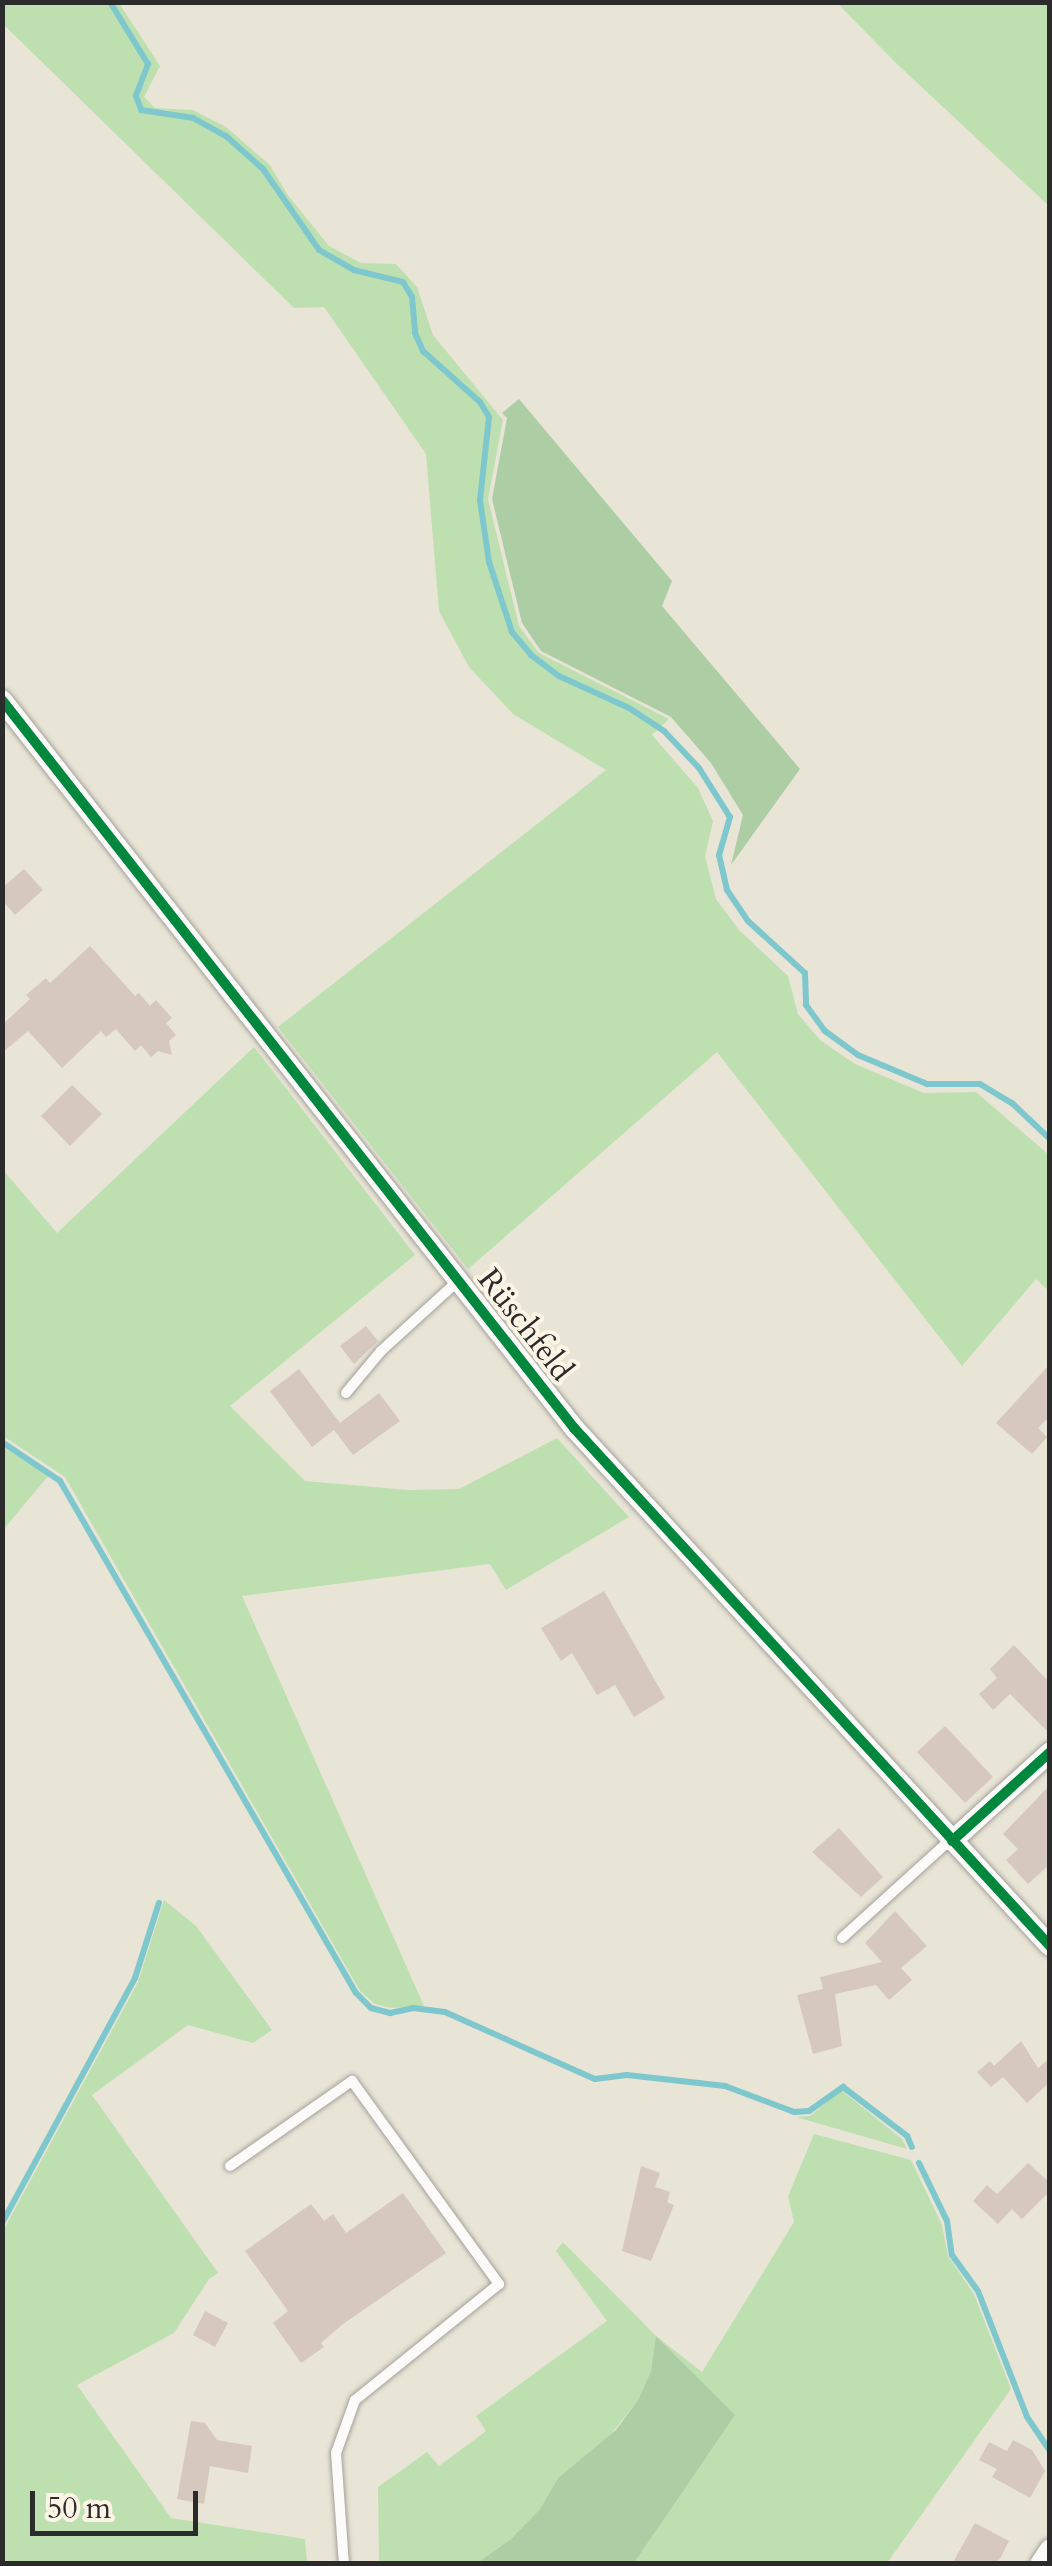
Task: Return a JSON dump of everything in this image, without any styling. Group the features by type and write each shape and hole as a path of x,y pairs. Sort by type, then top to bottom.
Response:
{"street":[{"name":"Rüschfeld","path":"2,700 574,1428 1050,1946"},
{"path":"951,1840 1050,1752"},
{"path":"1040,2564 1050,2549"}],"lane":[{"path":"346,1393 381,1351 459,1280"},
{"path":"842,1938 951,1840"},
{"path":"230,2166 352,2082 499,2284 355,2400 336,2454 344,2564"}],"green space":[{"path":"2,3 119,3 160,66 144,97 155,108 193,110 226,127 270,165 287,194 329,246 361,263 396,264 417,287 433,335 503,420 488,499 519,626 539,653 669,719 652,735 698,788 713,821 705,856 716,899 739,930 788,976 798,1014 820,1040 855,1064 924,1093 976,1092 1049,1155 1049,1291 1036,1279 962,1366 717,1052 468,1269 278,1027 606,770 513,714 469,667 439,611 426,454 324,307 294,308 3,24"},
{"path":"837,3 1049,3 1049,206 896,63"},
{"path":"519,399 672,581 662,606 800,769 731,865 743,815 711,763 671,717 541,651 522,623 492,499 507,418 502,413"},
{"path":"254,1047 415,1255 230,1406 305,1481 408,1490 459,1489 557,1438 629,1517 506,1590 490,1564 242,1596 424,2006 391,2008 375,2004 360,1991 65,1477 3,1436 3,1170 57,1233"},
{"path":"3,1447 49,1475 3,1530"},
{"path":"164,1900 196,1926 272,2030 253,2043 188,2025 92,2095 218,2273 209,2279 174,2333 77,2385 171,2518 305,2539 307,2563 3,2563 3,2231 138,1982"},
{"path":"841,2090 902,2139 907,2149 796,2117 810,2116"},
{"path":"814,2134 911,2160 942,2225 948,2256 974,2294 1011,2389 887,2563 634,2563 734,2415 657,2337 651,2371 638,2400 605,2442 558,2478 540,2509 511,2539 477,2563 379,2563 378,2487 427,2452 439,2466 486,2431 476,2416 607,2321 556,2251 563,2242 656,2336 702,2372 794,2222 788,2196"},
{"path":"656,2336 735,2415 634,2563 477,2563 511,2539 540,2509 558,2478 616,2430 638,2400 651,2371"}],"building":[{"path":"24,869 43,890 15,915 2,900 2,888"},
{"path":"90,946 135,996 139,993 150,1006 156,1000 172,1018 166,1023 176,1035 169,1041 172,1055 158,1051 151,1057 141,1045 135,1051 116,1029 106,1037 101,1031 62,1068 28,1031 2,1053 2,1025 30,999 26,995 46,978 50,983"},
{"path":"72,1085 102,1114 70,1146 41,1116"},
{"path":"366,1326 378,1341 354,1364 340,1346"},
{"path":"1050,1364 1050,1416 1038,1428 1047,1437 1032,1454 996,1423"},
{"path":"299,1369 340,1423 379,1393 400,1421 353,1455 334,1430 312,1447 270,1391"},
{"path":"604,1591 665,1698 634,1717 615,1685 597,1695 572,1653 561,1661 541,1628"},
{"path":"1014,1645 1050,1683 1050,1734 1010,1694 993,1710 979,1694 997,1678 990,1669"},
{"path":"945,1726 993,1777 965,1803 917,1752"},
{"path":"1050,1785 1050,1864 1028,1884 1006,1860 1018,1849 1003,1834"},
{"path":"839,1828 883,1877 861,1897 812,1852"},
{"path":"895,1911 927,1946 901,1968 912,1980 889,2000 876,1985 835,1994 842,2046 813,2054 797,1995 823,1989 820,1977 882,1962 865,1943"},
{"path":"1021,2041 1038,2068 1050,2058 1050,2082 1027,2103 1003,2077 991,2087 977,2072 990,2061 994,2066"},
{"path":"1028,2163 1050,2183 1050,2191 1022,2219 1012,2209 998,2224 973,2201 987,2185 997,2194"},
{"path":"641,2166 660,2173 655,2187 670,2192 667,2202 674,2205 651,2261 622,2251"},
{"path":"403,2193 446,2253 343,2324 321,2343 324,2347 301,2363 273,2323 288,2311 245,2251 311,2204 324,2221 333,2214 346,2233"},
{"path":"205,2311 228,2323 215,2347 193,2335"},
{"path":"191,2421 205,2423 217,2440 252,2446 248,2473 210,2466 204,2504 177,2499"},
{"path":"1013,2440 1032,2450 1045,2471 1030,2498 992,2477 997,2469 979,2460 989,2442 1007,2451"},
{"path":"975,2523 1009,2541 1001,2557 995,2564 952,2564"}],"waterway":[{"path":"110,2 148,64 136,96 141,110 193,118 226,136 263,169 319,250 354,270 403,282 412,297 415,333 423,351 480,402 489,417 480,500 489,562 512,632 531,655 559,676 629,708 664,731 699,768 730,817 719,855 727,890 748,921 805,973 806,1005 825,1031 858,1055 927,1084 980,1084 1012,1103 1050,1139"},
{"path":"2,1442 60,1481 356,1993 371,2008 390,2013 413,2008 445,2012 595,2079 627,2075 725,2086 794,2112 809,2111 843,2087 907,2136 912,2147"},
{"path":"2,2223 135,1978 159,1903"},
{"path":"919,2163 947,2221 952,2255 978,2291 1027,2417 1050,2451"}],"cycle path":[{"path":"2,700 574,1428 1050,1946"},
{"path":"952,1841 1050,1752"}]}
